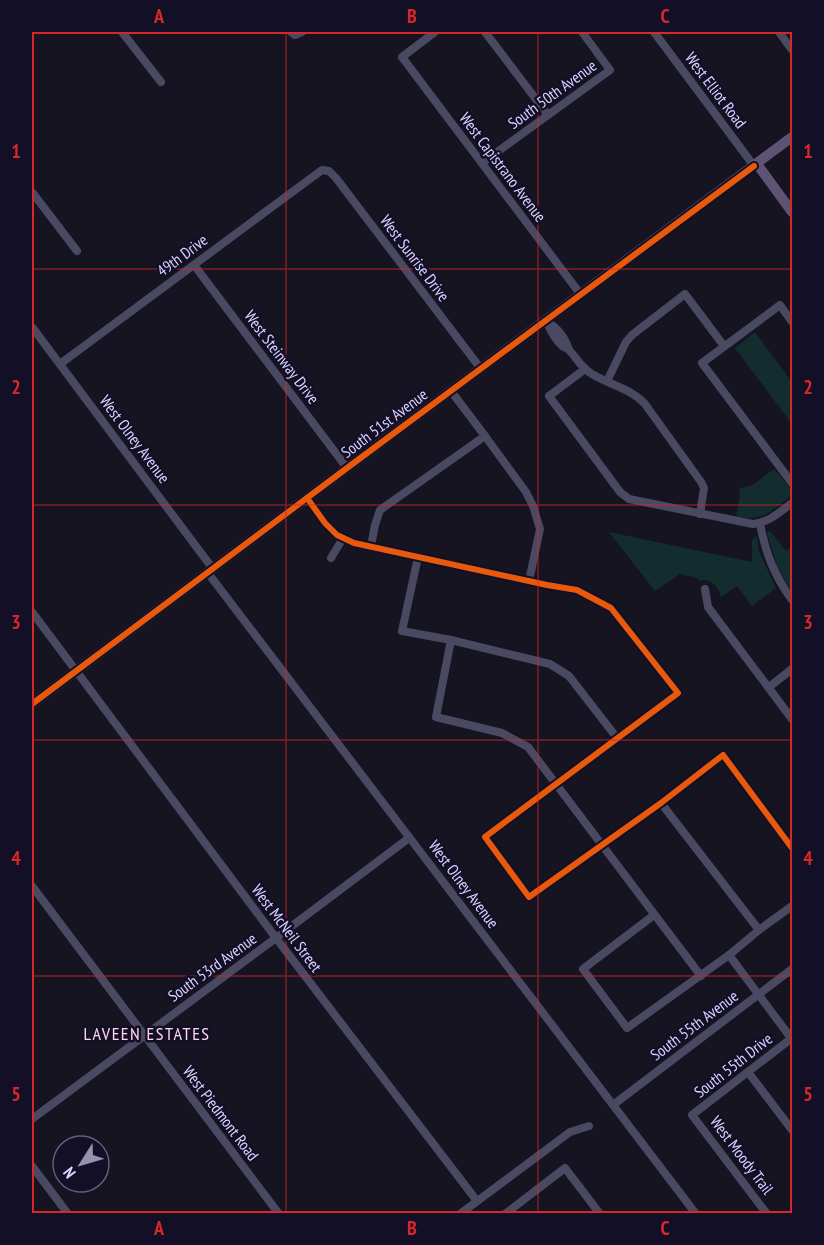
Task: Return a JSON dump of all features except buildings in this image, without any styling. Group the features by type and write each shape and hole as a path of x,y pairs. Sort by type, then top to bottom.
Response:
{"main road":[{"name":"South 51st Avenue","path":"32,704 792,137"},
{"name":"West Elliot Road","path":"755,165 792,212"}],"street":[{"path":"122,32 160,82"},
{"path":"484,32 548,115"},
{"name":"South 50th Avenue","path":"482,163 610,70 582,32"},
{"name":"West Elliot Road","path":"654,32 755,165"},
{"path":"778,32 792,50"},
{"name":"West Capistrano Avenue","path":"431,33 402,57 580,295"},
{"name":"49th Drive","path":"60,364 322,170"},
{"name":"West Sunrise Drive","path":"322,170 329,171 336,178 480,369"},
{"path":"32,192 77,251"},
{"name":"West Steinway Drive","path":"194,265 347,468"},
{"path":"607,381 626,342 632,335 685,294 724,346"},
{"path":"792,322 780,305 702,363 792,483"},
{"path":"546,321 556,339 585,369 638,397 704,488 700,514"},
{"name":"West Olney Avenue","path":"32,327 409,838 696,1214"},
{"path":"585,369 549,396 620,492 629,499 744,523 760,524 792,502"},
{"path":"451,391 526,492 533,506 540,529 529,581"},
{"path":"371,546 380,510 485,436"},
{"path":"306,498 337,535 354,543 577,590 611,608 678,693 485,837 529,897 661,803 723,755 792,848"},
{"path":"760,524 770,563 792,600"},
{"path":"331,558 344,538"},
{"path":"418,557 402,631 451,640 549,664 569,676 618,738"},
{"path":"705,589 708,607 792,719"},
{"name":"West McNeil Street","path":"32,612 276,938 477,1201"},
{"path":"451,640 436,717 502,733 528,747 700,976"},
{"path":"769,687 792,669"},
{"path":"661,803 759,930"},
{"name":"South 53rd Avenue","path":"32,1119 409,838"},
{"name":"West Piedmont Road","path":"32,886 279,1214"},
{"path":"654,915 583,969 627,1028 729,956 792,906"},
{"path":"729,956 792,1038"},
{"name":"South 55th Avenue","path":"614,1105 792,969"},
{"name":"South 55th Drive","path":"692,1115 792,1038"},
{"path":"748,1072 792,1130"},
{"name":"West Moody Trail","path":"692,1115 767,1214"},
{"path":"460,1214 570,1132 589,1126"},
{"path":"32,1166 68,1214"},
{"path":"505,1214 565,1168 600,1214"}],"green space":[{"path":"755,332 792,382 792,424 735,348"},
{"path":"774,469 791,489 789,498 759,517 736,516 739,488 751,486"},
{"path":"770,531 786,551 792,547 792,592 778,569 767,533"},
{"path":"609,532 752,562 752,540 757,536 759,551 776,588 752,606 737,586 721,597 716,586 711,582 699,581 697,578 680,574 655,591"}],"cycle path":[{"path":"32,704 754,166"},
{"path":"307,498 337,535 354,543 577,590 611,608 678,693 485,837 529,897 661,803 723,755 792,848"}],"district":[{"name":"LAVEEN ESTATES","path":"147,1034"}]}
